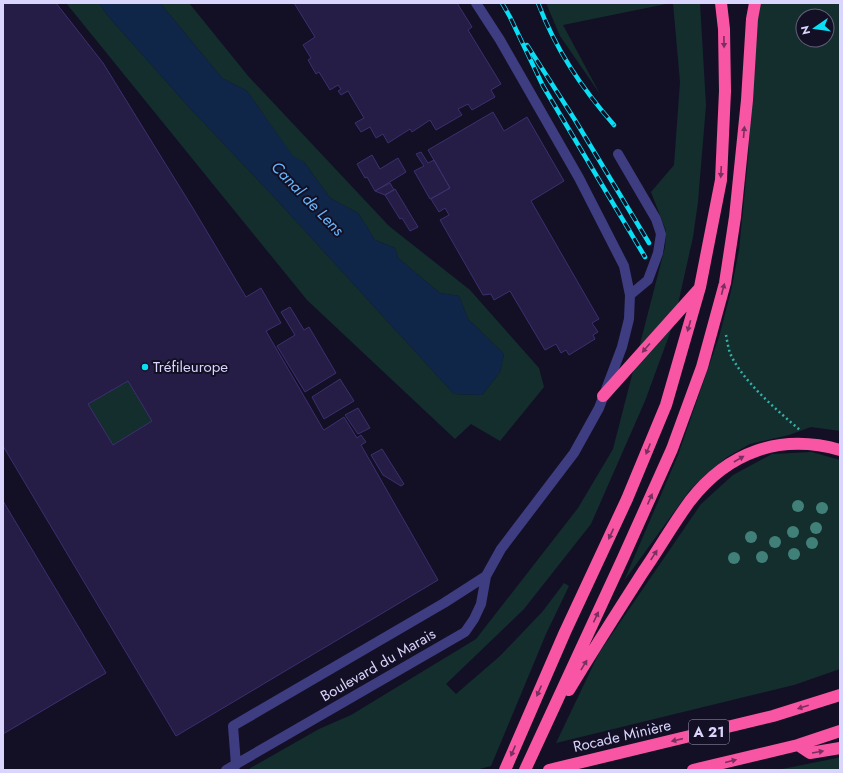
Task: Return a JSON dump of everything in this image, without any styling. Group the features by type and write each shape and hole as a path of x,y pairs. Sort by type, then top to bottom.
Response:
{"highway":[{"path":"505,770 565,632 627,499 666,405 700,287 721,180 725,91 724,29 721,3"},
{"path":"525,770 672,449 702,367 725,283 735,217 744,138 752,19 755,3"},
{"path":"603,396 700,287"},
{"path":"542,734 596,645 669,533 691,501 710,480 729,464 751,452 775,445 798,443 816,444 840,450"},
{"name":"Rocade Minière","path":"549,770 773,716 840,695"},
{"name":"A 21","path":"693,770 798,745 840,731"},
{"path":"798,745 810,754 840,748"}],"lane":[{"name":"Boulevard du Marais","path":"226,770 465,632 474,619 481,604 486,576 501,549 574,453 599,408 624,340 629,319 630,295 624,266 579,178 500,40 476,3"},
{"path":"618,154 656,219 661,234 658,253 648,280 630,295"},
{"path":"236,765 233,726 444,603 486,576"}],"path":[{"path":"725,328 730,352 736,364 751,384 816,444"}],"green space":[{"path":"66,3 99,3 108,16 187,105 274,197 454,394 482,395 500,372 504,354 468,319 459,296 440,293 398,258 395,248 375,240 358,213 330,198 304,162 293,157 247,91 222,78 160,3 189,3 249,77 389,226 470,290 539,368 544,387 500,441 471,424 455,439 307,300"},
{"path":"546,3 671,3 563,25 600,94 560,36"},
{"path":"673,3 700,3 706,105 698,202 693,237 674,322 645,401 591,524 524,609 446,684 456,694 500,656 543,611 564,583 569,586 546,634 491,766 476,770 247,770 319,729 351,715 476,639 578,508 613,449 665,247 666,231 651,192 674,165 680,82"},
{"path":"761,3 840,3 840,431 811,427 789,435 750,444 727,457 690,490 624,581 678,455 719,337 731,291 739,250 748,159 755,34"},
{"path":"128,381 152,421 113,445 88,404"},
{"path":"812,452 840,460 840,669 794,685 556,743 599,653 701,504 733,475 772,454"},
{"path":"840,757 840,770 777,770 837,758"}],"water":[{"name":"Canal de Lens","path":"99,3 160,3 222,78 247,91 293,156 304,162 330,198 358,213 375,240 395,248 398,258 440,293 459,296 468,319 504,354 500,372 482,395 454,394 274,197 187,105 108,16"}],"building":[{"name":"Tréfileurope","path":"3,3 56,3 103,63 246,297 261,288 281,323 266,331 323,429 324,430 344,417 357,438 361,435 366,442 361,445 438,580 176,736 3,446","holes":["128,381 152,421 113,445 88,404"]},
{"path":"294,3 457,3 472,27 468,30 501,84 491,90 495,97 472,110 468,104 458,109 462,115 436,130 430,120 412,132 410,129 388,143 383,134 376,138 370,127 361,132 355,123 364,118 348,91 341,95 338,91 341,89 338,85 330,90 319,72 316,74 308,60 311,58 303,45 315,37"},
{"path":"493,112 504,131 527,117 564,181 531,201 599,319 592,323 598,332 593,335 595,339 569,355 566,350 561,353 556,344 545,350 510,291 494,300 491,294 483,295 440,220 449,215 445,208 439,212 431,199 450,188 428,150"},
{"path":"421,152 428,163 434,160 450,188 430,199 414,171 424,166 416,154"},
{"path":"372,155 380,169 398,158 406,172 375,191 357,164"},
{"path":"390,183 394,190 385,195 375,191"},
{"path":"395,189 418,227 410,231 402,218 400,219 385,195"},
{"path":"290,307 304,330 309,327 336,373 305,392 277,346 295,335 281,312"},
{"path":"340,379 354,401 324,419 312,397"},
{"path":"358,408 370,428 358,434 345,415"},
{"path":"382,449 404,484 401,486 383,475 371,455"},
{"path":"3,501 106,673 3,734"}],"railway":[{"path":"502,3 543,86 645,257"},
{"path":"538,3 553,37 570,67 591,97 614,125"},
{"path":"527,45 575,120 649,243"}],"place":[{"name":"Tréfileurope","path":"145,367"}]}
